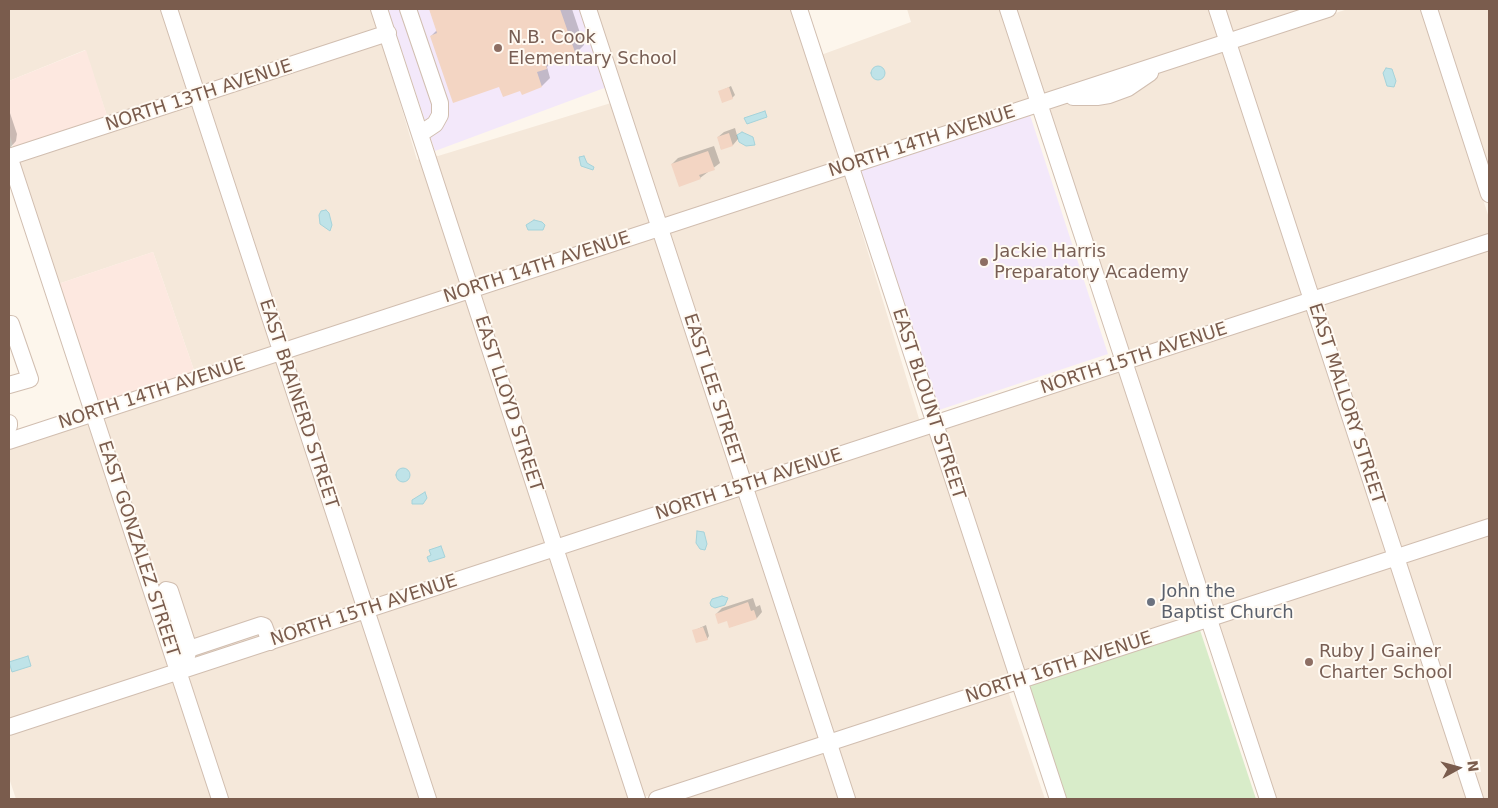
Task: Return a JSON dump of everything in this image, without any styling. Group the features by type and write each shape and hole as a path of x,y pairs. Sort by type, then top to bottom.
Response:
{"street":[{"name":"EAST BRAINERD STREET","path":"169,9 428,799"},
{"name":"EAST LLOYD STREET","path":"379,9 637,799"},
{"path":"408,9 440,103 440,115 435,124 420,134"},
{"name":"EAST LEE STREET","path":"588,9 847,799"},
{"name":"EAST BLOUNT STREET","path":"798,9 1058,799"},
{"path":"1008,9 1268,799"},
{"name":"EAST MALLORY STREET","path":"1217,9 1475,799"},
{"name":"NORTH 14TH AVENUE","path":"9,441 1066,94 1082,98 1109,95 1143,78 1154,66 1328,9"},
{"path":"1429,9 1489,194"},
{"name":"NORTH 13TH AVENUE","path":"9,157 388,33"},
{"name":"EAST GONZALEZ STREET","path":"9,157 180,671 220,799"},
{"name":"NORTH 15TH AVENUE","path":"9,727 1489,242"},
{"path":"9,324 11,324 15,357 30,379 9,385"},
{"name":"NORTH 16TH AVENUE","path":"657,799 1489,527"},
{"path":"166,590 170,591 189,649 180,671"},
{"path":"189,649 260,625 264,626 270,642"}],"shaded area":[{"path":"9,9 161,9 189,93 108,119 85,50 9,81"},
{"path":"177,9 372,9 379,29 203,88"},
{"name":"N.B. Cook Elementary School","path":"388,9 581,9 607,87 435,151"},
{"path":"596,9 791,9 841,162 665,219"},
{"path":"907,9 1001,9 1030,99 855,157 821,55 911,22"},
{"path":"1016,9 1209,9 1218,38 1155,59 1151,58 1149,61 1066,88 1062,86 1060,90 1044,95"},
{"path":"1224,9 1308,9 1232,33"},
{"path":"1348,9 1422,9 1489,218 1489,236 1317,292 1236,45"},
{"path":"1437,9 1489,9 1489,170"},
{"path":"382,42 417,160 420,159 462,286 286,343 206,100"},
{"path":"86,50 108,119 14,149 9,133 9,81"},
{"path":"1222,50 1303,297 1129,354 1048,107"},
{"path":"611,103 651,224 475,281 434,155 438,156"},
{"path":"193,105 272,348 195,373 153,252 58,284 18,161"},
{"name":"Jackie Harris Preparatory Academy","path":"1030,115 1108,354 939,410 860,170"},
{"path":"844,174 920,422 749,478 669,231"},
{"path":"655,236 736,482 560,540 479,293"},
{"path":"1489,249 1489,520 1401,549 1321,304"},
{"path":"153,252 195,373 98,405 58,284"},
{"path":"465,298 546,544 370,602 290,355"},
{"path":"1307,309 1387,554 1213,610 1133,366"},
{"path":"276,360 357,606 183,663 102,417"},
{"path":"1119,370 1200,615 1024,672 944,427"},
{"path":"88,421 169,668 9,720 9,448"},
{"path":"930,432 1010,677 833,735 753,490"},
{"path":"740,494 820,739 644,797 564,552"},
{"path":"1489,533 1489,799 1483,799 1405,561"},
{"path":"550,556 630,799 435,799 374,614"},
{"path":"1391,566 1467,799 1275,799 1217,622"},
{"path":"361,618 420,799 227,799 187,675"},
{"path":"173,680 212,799 16,799 9,778 9,734"},
{"path":"1008,691 1045,799 854,799 837,747"},
{"path":"824,751 839,799 677,799"}],"green space":[{"path":"1199,627 1256,799 1067,799 1027,682"}],"water":[{"path":"878,66 883,68 885,73 883,78 878,80 873,78 871,73 873,68"},
{"path":"1386,68 1392,69 1396,81 1394,87 1387,86 1383,73"},
{"path":"765,111 767,117 747,124 744,118"},
{"path":"742,132 753,137 755,145 746,146 739,142 737,135"},
{"path":"584,156 587,163 594,167 593,170 581,166 579,157"},
{"path":"326,210 329,213 332,225 330,231 320,224 319,215 321,211"},
{"path":"534,220 545,225 543,230 528,230 526,225"},
{"path":"403,468 408,470 410,475 408,480 403,482 398,480 396,475 398,470"},
{"path":"425,492 427,498 423,504 412,504 412,500"},
{"path":"697,531 704,532 707,544 705,550 700,549 696,543"},
{"path":"441,546 445,557 429,562 427,557 431,555 429,550"},
{"path":"722,596 728,598 725,605 715,608 711,606 712,599"},
{"path":"28,656 31,666 12,672 9,662"}],"building":[{"path":"429,9 560,9 576,55 546,65 547,69 537,72 542,87 522,95 520,91 503,97 499,87 453,103 430,36 437,33"},
{"path":"729,87 733,99 722,103 718,91"},
{"path":"729,133 733,146 721,150 717,137"},
{"path":"708,151 715,170 699,175 701,179 679,187 671,164"},
{"path":"748,602 751,611 754,610 757,619 729,628 727,621 718,624 715,614"},
{"path":"703,627 708,640 696,643 692,630"}],"place":[{"name":"N.B. Cook Elementary School","path":"498,48"},
{"name":"Jackie Harris Preparatory Academy","path":"984,262"},
{"name":"John the Baptist Church","path":"1151,602"},
{"name":"Ruby J Gainer Charter School","path":"1309,662"}]}
